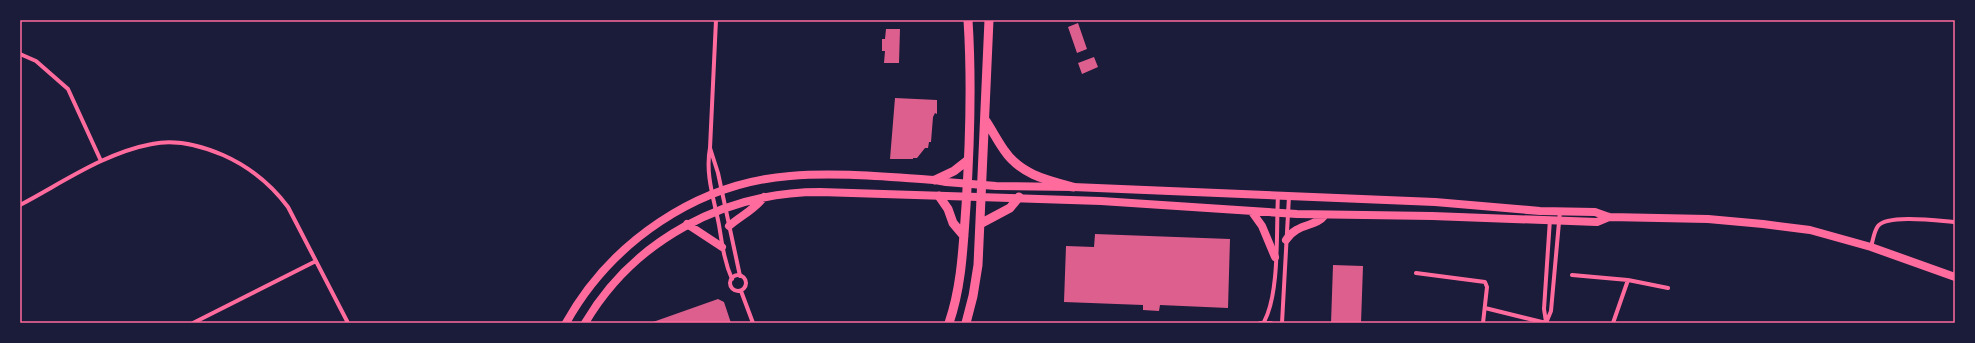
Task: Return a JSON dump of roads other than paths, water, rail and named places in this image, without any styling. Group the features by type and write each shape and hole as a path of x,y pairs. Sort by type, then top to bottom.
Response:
{"highway":[{"path":"949,323 960,282 964,236 970,90 968,20"},
{"path":"966,323 976,280 986,121 989,20"},
{"path":"986,121 1007,154 1024,170 1038,178 1073,187"},
{"path":"935,180 954,172 968,160"},
{"path":"939,196 948,209 953,223 964,236"},
{"path":"980,224 1010,208 1019,197"}],"main road":[{"path":"566,323 577,304 605,268 630,244 670,215 722,190 759,181 789,176 820,175 935,180 967,184 1048,188 1073,187 1435,202 1550,211 1595,212 1608,216 1763,224 1810,230 1871,247 1955,278"},
{"path":"585,323 601,299 622,274 648,250 687,224 725,207 764,197 808,192 966,197 1019,197 1288,214 1597,222 1608,216"},
{"path":"730,226 738,218 755,208 764,197"},
{"path":"1252,212 1262,226 1275,257"},
{"path":"1286,240 1292,231 1302,226 1321,221 1325,215"},
{"path":"687,224 722,247"}],"street":[{"path":"716,20 710,148 707,162 722,247 732,279 732,288 736,291 741,291"},
{"path":"20,54 36,60 68,89 101,161"},
{"path":"20,205 101,161 127,151 153,144 192,145 212,150 248,167 265,180 277,192 288,207 348,323"},
{"path":"710,148 722,190 740,276 744,278 746,284 741,291"},
{"path":"1271,323 1262,322 1270,311 1275,257 1278,195"},
{"path":"1282,323 1289,195"},
{"path":"1546,323 1544,298 1550,211"},
{"path":"1546,323 1551,311 1553,299 1560,211"},
{"path":"1871,247 1878,226 1885,221 1895,219 1955,222"},
{"path":"193,323 316,261"},
{"path":"1416,273 1485,282 1487,287 1483,323"},
{"path":"1546,273 1554,274"},
{"path":"1572,275 1628,280 1668,288"},
{"path":"732,279 735,276 740,276"},
{"path":"1613,323 1628,280"},
{"path":"741,291 753,323"},
{"path":"1544,298 1553,299"},
{"path":"1485,308 1546,323"}]}
